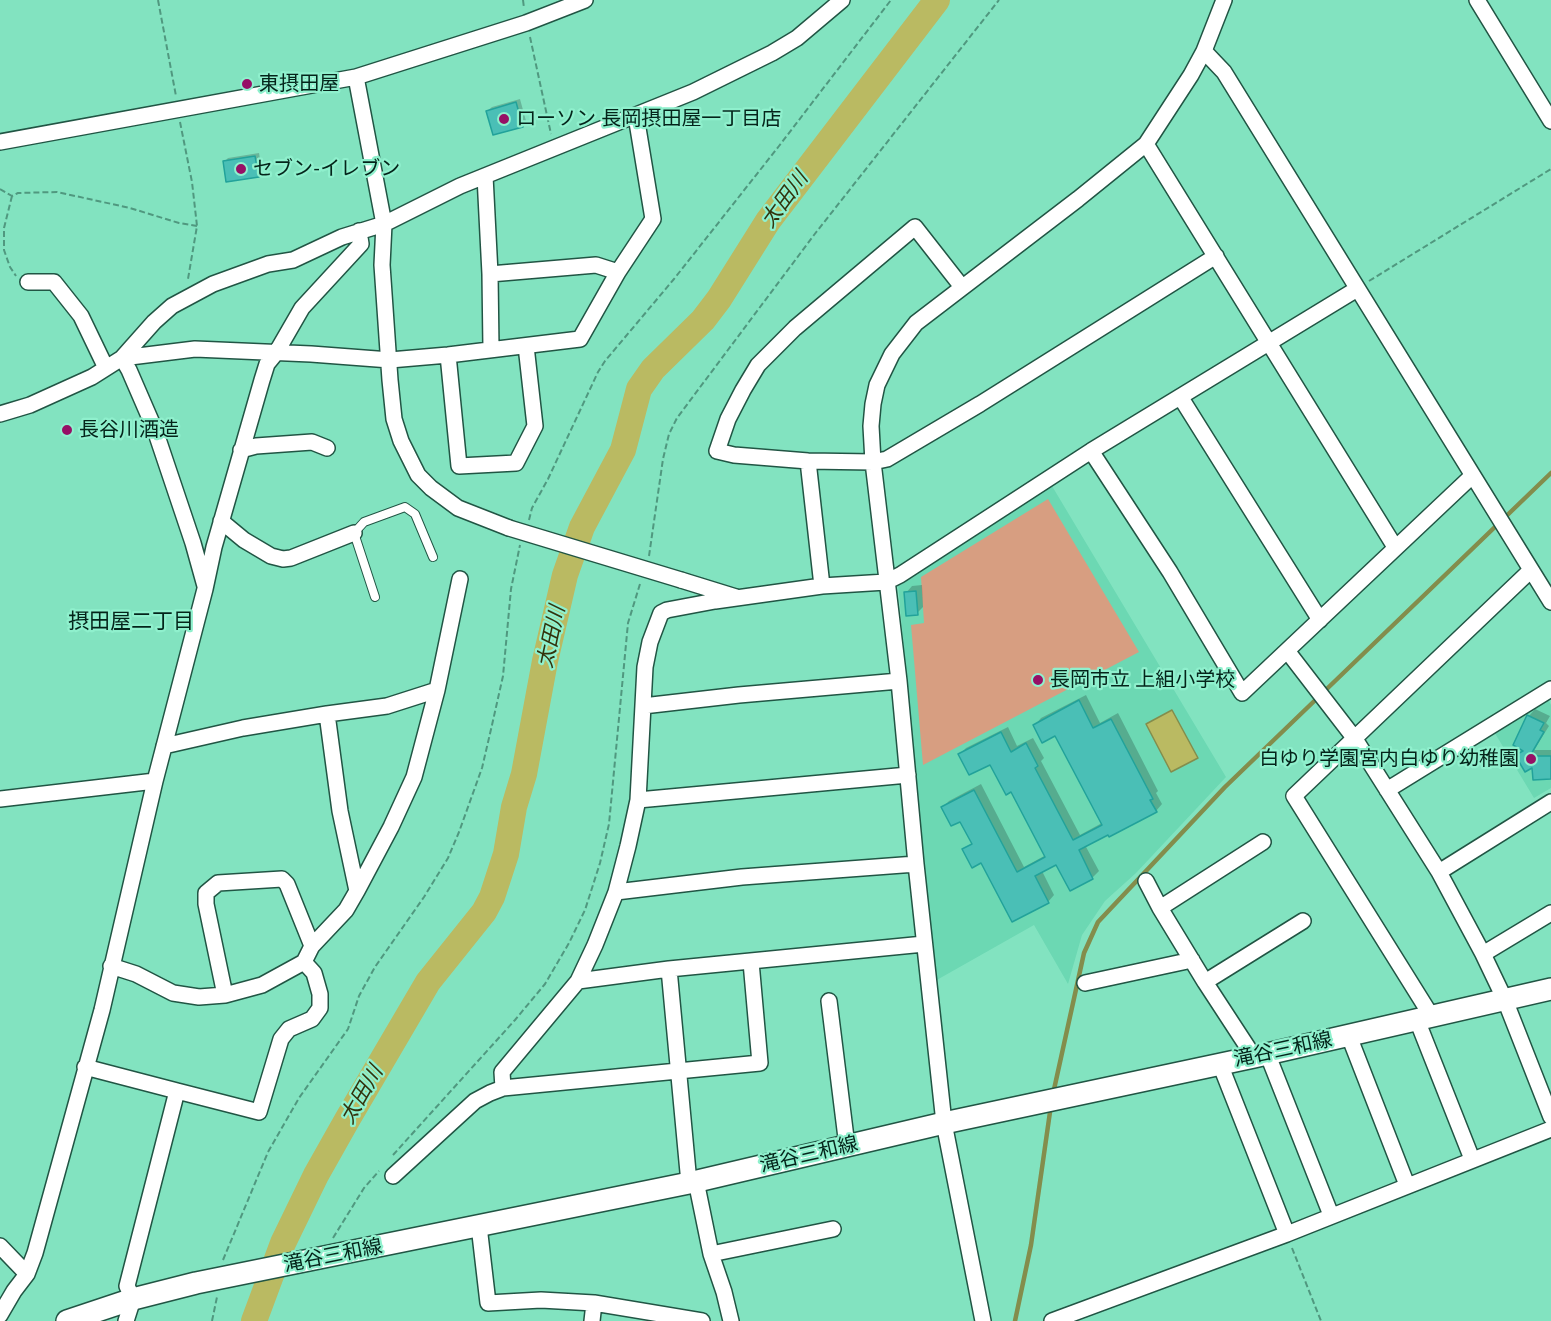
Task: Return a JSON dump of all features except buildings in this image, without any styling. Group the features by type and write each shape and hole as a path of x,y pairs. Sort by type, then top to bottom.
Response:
{"main road":[{"name":"滝谷三和線","path":"67,1321 220,1274 326,1251 479,1226 693,1182 944,1123 1349,1036 1551,989"}],"street":[{"path":"0,142 356,77 526,22 585,0"},
{"path":"0,414 30,405 92,377 122,358 164,313 187,297 213,284 268,264 293,260 359,231 384,224 429,200 485,176 693,92 772,53 811,27 842,0"},
{"path":"983,1321 944,1123 924,945 900,681 873,462 871,426 873,404 877,385 892,354 916,323 1146,144 1174,103 1204,51 1224,0"},
{"path":"1477,0 1551,121"},
{"path":"1204,51 1224,72 1551,602"},
{"path":"356,77 384,224 382,265 394,419 401,441 418,475 430,488 458,508 509,528 742,598"},
{"path":"122,358 195,349 390,360 580,339 618,272 652,219 636,116"},
{"path":"1146,144 1395,547"},
{"path":"485,176 491,350"},
{"path":"962,287 915,227 795,328 758,365 733,409 717,450 734,455 808,461 873,462 887,459 980,404 1216,256"},
{"path":"0,1315 27,1274 36,1253 102,1010 155,781 214,548 267,364 276,353 302,308 361,244 359,231"},
{"path":"490,274 596,265 618,272"},
{"path":"28,282 54,282 81,316 106,368"},
{"path":"503,1088 502,1072 578,981 616,892 638,800 645,667 650,642 661,613 667,610 822,586 886,582 1091,451 1357,289"},
{"path":"448,355 459,466 516,463 535,426 526,346"},
{"path":"122,358 155,430 193,543 205,589"},
{"path":"1181,398 1320,620"},
{"path":"241,450 256,446 312,442 327,448"},
{"path":"1091,451 1170,572 1242,693 1472,476"},
{"path":"808,461 822,586"},
{"path":"222,520 244,540 271,556 283,559 291,558 354,533"},
{"path":"1472,1159 1424,1018 1406,973 1294,796 1532,570"},
{"path":"111,966 136,974 172,993 199,997 225,995 262,985 304,962 312,946 346,910 391,827 414,777 437,690 460,579"},
{"path":"1288,652 1355,739 1439,872 1484,954 1505,1000 1551,1117"},
{"path":"644,706 900,681"},
{"path":"1387,790 1551,688"},
{"path":"164,746 243,728 387,706 437,690"},
{"path":"327,714 340,811 357,891"},
{"path":"638,800 908,775"},
{"path":"0,799 155,781"},
{"path":"1439,872 1551,802"},
{"path":"1160,908 1263,842"},
{"path":"616,892 742,877 916,864"},
{"path":"225,995 206,904 206,893 218,883 282,879 312,946"},
{"path":"1146,881 1205,982 1260,1055 1331,1215"},
{"path":"1484,954 1551,913"},
{"path":"1205,982 1303,921"},
{"path":"578,981 669,969 924,945"},
{"path":"1085,983 1192,960"},
{"path":"85,1067 259,1112 281,1039 289,1029 312,1019 320,1008 320,994 314,973 304,962"},
{"path":"388,1171 475,1101 503,1088 760,1063 751,962"},
{"path":"669,969 693,1182 731,1321"},
{"path":"829,1001 847,1146"},
{"path":"1349,1036 1407,1185"},
{"path":"1220,1064 1287,1234"},
{"path":"126,1321 133,1299 127,1286 177,1091"},
{"path":"1052,1321 1287,1234 1551,1129"},
{"path":"479,1226 488,1303 541,1300 594,1303 702,1321"},
{"path":"711,1254 833,1229"},
{"path":"0,1246 27,1274"},
{"path":"592,1321 594,1303"}],"lane":[{"path":"375,597 354,533 364,522 405,507 415,514 432,557"}],"path":[{"path":"158,0 192,182 197,226 187,297"},
{"path":"523,0 554,149"},
{"path":"528,524 532,508 598,372 779,146 891,0"},
{"path":"649,558 663,459 669,434 677,418 814,235 999,0"},
{"path":"1357,289 1551,169"},
{"path":"0,189 12,196"},
{"path":"28,282 14,275 3,250 3,228 12,196 18,193 57,192 197,226"},
{"path":"212,1321 220,1274 268,1152 299,1098 348,1029 359,996 375,967 424,897 448,858 459,832 482,768 492,725 502,676 511,589 520,546"},
{"path":"389,1158 465,1076 545,984 585,910 600,863 609,824 628,623 643,577"},
{"path":"326,1251 364,1188 388,1171"},
{"path":"1287,1234 1321,1321"}],"shaded area":[{"name":"長岡市立 上組小学校","path":"1052,486 1226,777 1136,873 1105,901 1082,935 1068,984 1034,925 935,981 898,584"},
{"path":"1048,499 1139,652 923,765 911,625 924,623 921,577"},
{"name":"白ゆり学園宮内白ゆり幼稚園","path":"1547,697 1551,705 1551,788 1534,798 1493,730"},
{"path":"1172,710 1198,758 1171,772 1146,724"}],"waterway":[{"name":"太田川","path":"254,1321 283,1243 316,1175 428,982 484,912 492,897 506,854 514,807 524,774 545,661 565,575 582,527 623,450 639,389 653,369 703,320 719,299 768,221 937,0"},
{"path":"1053,1094 1084,953 1098,922 1225,787 1551,473"},
{"path":"1015,1321 1031,1245 1051,1105"}],"place":[{"name":"東摂田屋","path":"247,84"},
{"name":"ローソン 長岡摂田屋一丁目店","path":"504,119"},
{"name":"セブン-イレブン","path":"241,169"},
{"name":"長谷川酒造","path":"67,430"},
{"name":"長岡市立 上組小学校","path":"1038,680"},
{"name":"白ゆり学園宮内白ゆり幼稚園","path":"1531,759"}],"district":[{"name":"摂田屋二丁目","path":"131,622"}]}
